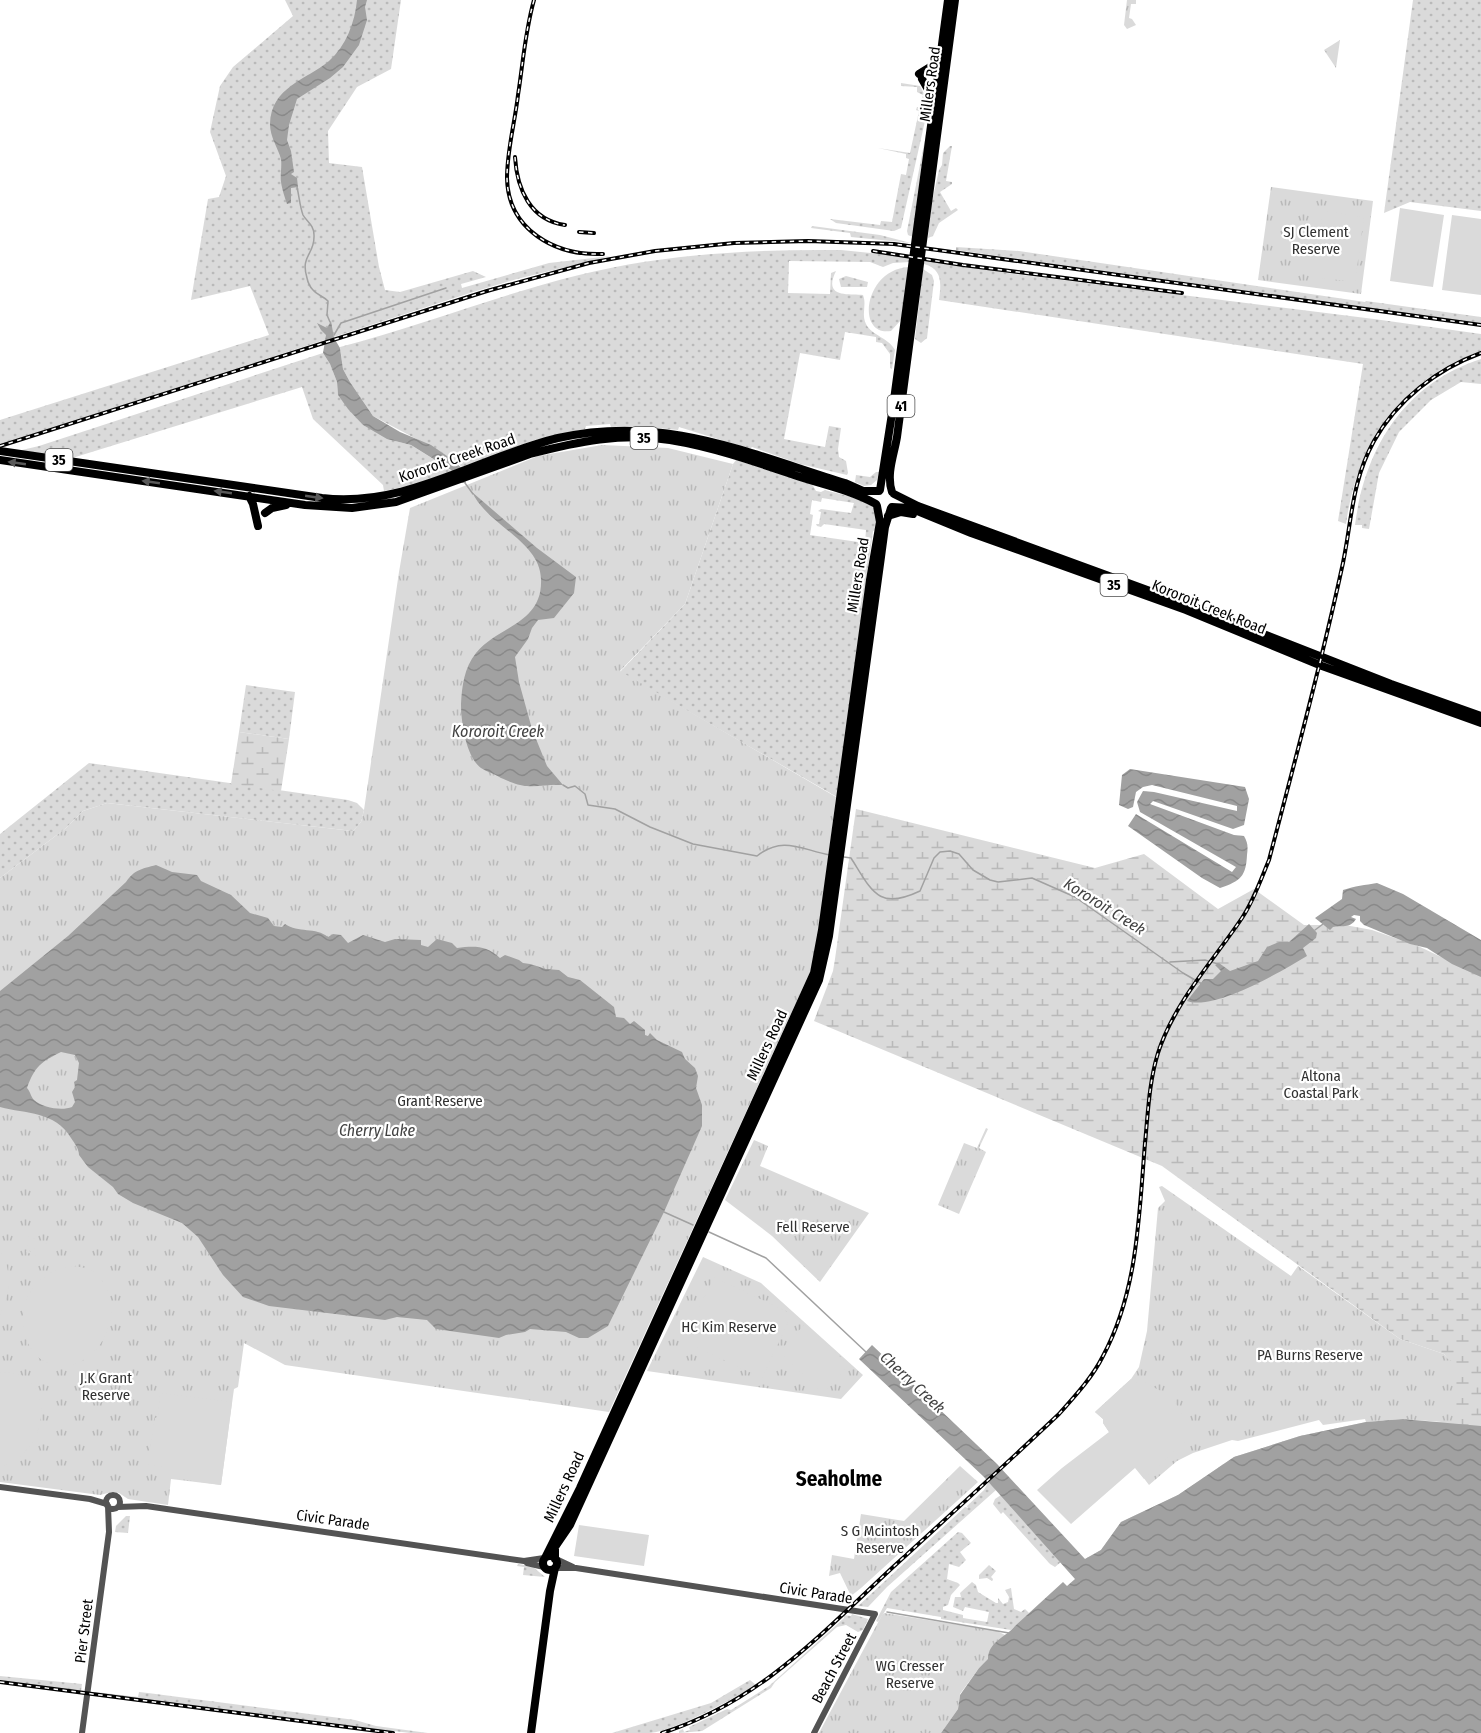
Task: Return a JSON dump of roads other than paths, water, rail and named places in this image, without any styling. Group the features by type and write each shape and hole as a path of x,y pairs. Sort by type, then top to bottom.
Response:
{"main road":[{"name":"Millers Road","path":"920,237 934,100 948,0"},
{"name":"Millers Road","path":"879,491 915,272 955,0"},
{"path":"934,100 921,76 940,61"},
{"name":"Millers Road","path":"893,493 890,471 895,451 915,272"},
{"name":"Kororoit Creek Road","path":"0,460 331,499 357,499 396,494 443,482 535,445 586,433 621,430 660,431 708,440 845,483 863,491 879,491"},
{"name":"Kororoit Creek Road","path":"494,463 582,441 627,438 668,440 725,452 855,494 876,505"},
{"name":"Kororoit Creek Road","path":"0,452 306,505 352,508 381,505 415,496 443,482"},
{"name":"35","path":"879,491 887,489 893,493"},
{"path":"876,505 875,497 879,491"},
{"path":"890,511 896,501 893,493"},
{"name":"Kororoit Creek Road","path":"893,493 947,520 1479,719"},
{"path":"249,496 258,526"},
{"path":"265,513 280,506 306,505"},
{"name":"Millers Road","path":"544,1558 580,1488 824,965 831,891 870,580 880,522 876,505"},
{"name":"35","path":"876,505 890,511"},
{"name":"Millers Road","path":"839,830 880,557 890,511"},
{"name":"Kororoit Creek Road","path":"890,511 947,520"},
{"name":"Millers Road","path":"531,1733 555,1563 555,1547 570,1525 796,1022"},
{"path":"550,1556 555,1563 550,1570 542,1564 544,1558 550,1556"},
{"name":"Millers Road","path":"544,1567 550,1591"}],"street":[{"path":"0,1487 90,1499 117,1507 120,1504 119,1498 114,1495 90,1499"},
{"path":"108,1505 107,1499 110,1496"},
{"name":"Civic Parade","path":"119,1498 139,1506"},
{"name":"Pier Street","path":"82,1733 109,1532 108,1505"},
{"name":"Civic Parade","path":"117,1507 139,1506 524,1561 544,1567"},
{"name":"Pier Street","path":"109,1532 117,1507"},
{"name":"Civic Parade","path":"524,1561 544,1558"},
{"name":"Civic Parade","path":"555,1563 875,1614"},
{"name":"Beach Street","path":"814,1733 875,1614"}],"water":[{"path":"357,0 367,0 365,7 367,20 359,45 343,67 297,99 287,140 294,172 291,174 297,178 298,187 291,188 291,203 287,204 281,182 281,159 270,129 272,111 276,101 283,93 335,55 352,25"},
{"path":"331,321 334,338 340,348 343,369 373,416 400,432 431,445 450,458 463,469 466,483 462,483 451,470 411,445 387,439 363,425 348,409 338,395 337,382 323,353 326,335 317,323 327,328"},
{"name":"Kororoit Creek","path":"472,492 537,548 576,577 574,593 554,618 538,620 515,657 519,682 532,729 547,766 563,785 527,786 510,782 481,768 468,748 463,729 461,704 466,671 476,653 485,644 517,623 535,606 540,594 541,579 532,554 489,515"},
{"path":"1130,769 1245,787 1249,799 1244,825 1233,829 1153,801 1150,804 1234,835 1244,836 1248,850 1244,873 1238,880 1220,888 1128,826 1136,814 1232,872 1236,867 1140,812 1137,802 1143,791 1237,811 1237,806 1152,785 1136,792 1133,807 1128,809 1119,805 1122,775"},
{"name":"Cherry Lake","path":"156,865 172,872 197,875 201,881 231,895 250,913 268,918 274,926 282,927 285,924 318,932 328,937 333,934 341,935 348,943 363,935 385,942 395,939 421,940 421,945 428,947 437,939 452,943 457,948 480,947 500,958 505,955 523,963 559,970 568,977 580,980 614,1007 616,1017 624,1018 630,1024 634,1021 645,1030 645,1035 648,1036 650,1033 657,1040 682,1052 685,1059 695,1068 698,1076 696,1088 702,1105 702,1126 664,1212 608,1326 588,1338 579,1338 566,1332 530,1329 499,1338 436,1329 427,1320 397,1317 385,1320 269,1306 243,1297 223,1275 198,1237 182,1223 133,1203 118,1194 113,1187 88,1167 71,1138 57,1123 39,1115 0,1107 0,991 68,936 133,874","holes":["61,1052 75,1055 79,1063 77,1080 74,1082 75,1087 72,1092 75,1102 72,1107 53,1108 34,1100 27,1088 33,1074 40,1066"]},
{"path":"1377,883 1403,894 1481,940 1481,977 1452,964 1427,948 1410,944 1364,925 1360,921 1360,916 1351,917 1356,919 1351,924 1333,927 1330,930 1315,918 1342,899 1343,890"},
{"path":"1309,924 1317,933 1316,938 1303,948 1307,956 1231,995 1199,1003 1187,1001 1204,979 1213,979 1221,971 1215,965 1219,963 1230,971 1258,961 1267,947 1279,942 1289,942"},
{"path":"872,1345 997,1464 1085,1559 1101,1550 1121,1522 1178,1495 1234,1457 1300,1436 1366,1422 1403,1419 1481,1426 1481,1733 941,1733 958,1709 960,1695 988,1659 994,1644 1063,1582 1067,1586 1075,1579 984,1477 859,1359"}],"waterway":[{"name":"Kororoit Creek","path":"297,187 303,215 314,232 314,242 305,264 307,280 315,292 328,301 327,315 330,322"},
{"path":"334,335 341,323 446,288"},
{"name":"Kororoit Creek","path":"465,483 473,494"},
{"name":"Kororoit Creek","path":"563,785 568,788 575,786 585,794 588,805 615,809 650,827 693,844 757,856 775,846 784,845 830,855"},
{"name":"Kororoit Creek","path":"844,857 851,858 871,888 885,898 906,897 920,891 934,858 940,852 950,851 959,854 973,870 990,880 998,882 1032,878 1075,897 1202,984"},
{"name":"Kororoit Creek","path":"1315,930 1323,924"},
{"path":"1170,962 1205,960 1218,964"},
{"name":"Cherry Creek","path":"664,1212 693,1225"},
{"name":"Cherry Creek","path":"709,1232 766,1258 866,1352"},
{"path":"887,1612 1009,1633"}],"railway":[{"path":"534,0 526,36 508,157 509,196 525,225 537,236 552,245 568,250 603,254"},
{"path":"515,157 522,191 534,210 553,222 565,225"},
{"path":"579,232 594,233"},
{"path":"0,446 487,291 589,263 655,251 734,243 808,241 894,244 1481,325"},
{"path":"873,251 1182,293"},
{"path":"662,1733 697,1720 729,1704 786,1664 1059,1414 1099,1364 1115,1331 1130,1279 1138,1225 1149,1098 1158,1053 1184,1000 1246,911 1269,860 1324,644 1345,555 1356,489 1366,457 1383,426 1406,399 1434,377 1481,353"},
{"path":"0,1682 393,1733"}],"district":[{"name":"Seaholme","path":"839,1479"}],"park label":[{"name":"SJ Clement Reserve","path":"1316,240"},
{"name":"Altona Coastal Park","path":"1321,1084"},
{"name":"Grant Reserve","path":"440,1101"},
{"name":"Fell Reserve","path":"813,1227"},
{"name":"HC Kim Reserve","path":"729,1327"},
{"name":"PA Burns Reserve","path":"1310,1355"},
{"name":"J.K Grant Reserve","path":"106,1386"},
{"name":"S G Mcintosh Reserve","path":"880,1540"},
{"name":"WG Cresser Reserve","path":"910,1674"}]}
